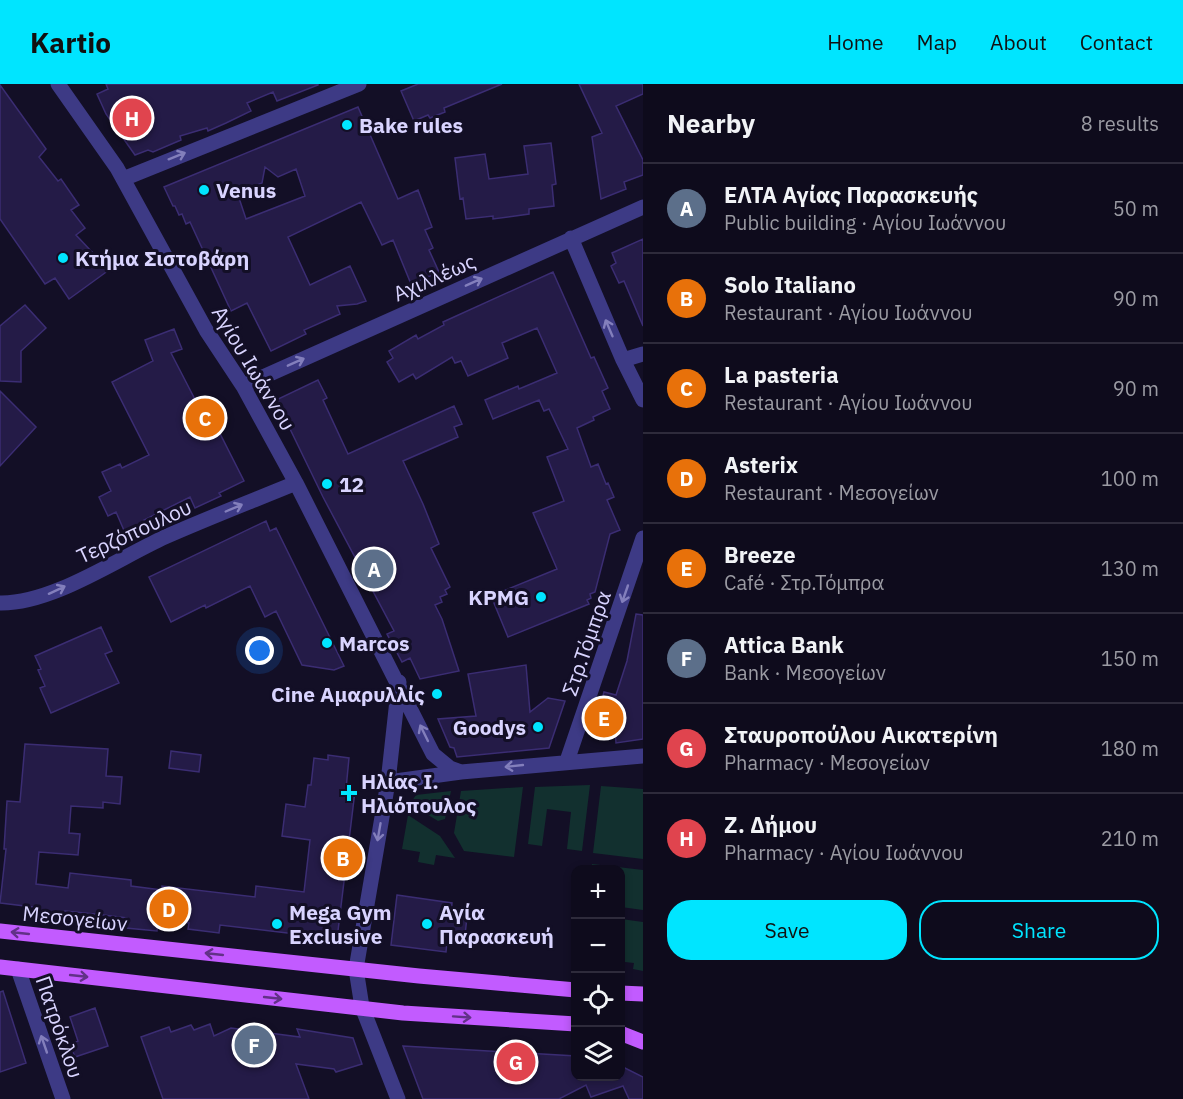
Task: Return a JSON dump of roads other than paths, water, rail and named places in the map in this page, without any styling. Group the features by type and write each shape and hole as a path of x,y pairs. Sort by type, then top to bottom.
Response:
{"main road":[{"name":"Μεσογείων","path":"0,931 571,990"},
{"path":"0,968 415,1014 571,1024"},
{"path":"625,993 643,994"},
{"path":"625,1028 643,1030"},
{"path":"625,1035 643,1042"}],"street":[{"name":"Αγίου Ιωάννου","path":"58,84 123,179 206,330 243,386 296,483 434,754 450,768 461,772"},
{"path":"123,179 359,84"},
{"name":"Αχιλλέως","path":"243,386 643,207"},
{"path":"571,238 623,360 643,400"},
{"path":"623,360 643,354"},
{"name":"Τερζόπουλου","path":"0,608 40,598 165,537 296,483"},
{"name":"Στρ.Τόμπρα","path":"567,761 643,538"},
{"path":"398,1099 362,1007 356,969 388,782 399,682"},
{"path":"388,782 567,761 643,756"},
{"name":"Πατρόκλου","path":"18,969 63,1099"}],"place":[{"name":"Ζ. Δήμου","path":"132,118"},
{"name":"Bake rules","path":"347,125"},
{"name":"Venus","path":"204,190"},
{"name":"Κτήμα Σιστοβάρη","path":"63,258"},
{"name":"La pasteria","path":"205,418"},
{"name":"12","path":"327,484"},
{"name":"ΕΛΤΑ Αγίας Παρασκευής","path":"374,569"},
{"name":"KPMG","path":"541,597"},
{"name":"Marcos","path":"327,643"},
{"name":"Cine Αμαρυλλίς","path":"437,694"},
{"name":"Breeze","path":"604,718"},
{"name":"Goodys","path":"538,727"},
{"name":"Ηλίας Ι. Ηλιόπουλος","path":"349,793"},
{"name":"Solo Italiano","path":"343,858"},
{"name":"Asterix","path":"169,909"},
{"name":"Mega Gym Exclusive","path":"277,924"},
{"name":"Αγία Παρασκευή","path":"427,924"},
{"name":"Attica Bank","path":"254,1045"},
{"name":"Σταυροπούλου Αικατερίνη","path":"516,1062"}]}
